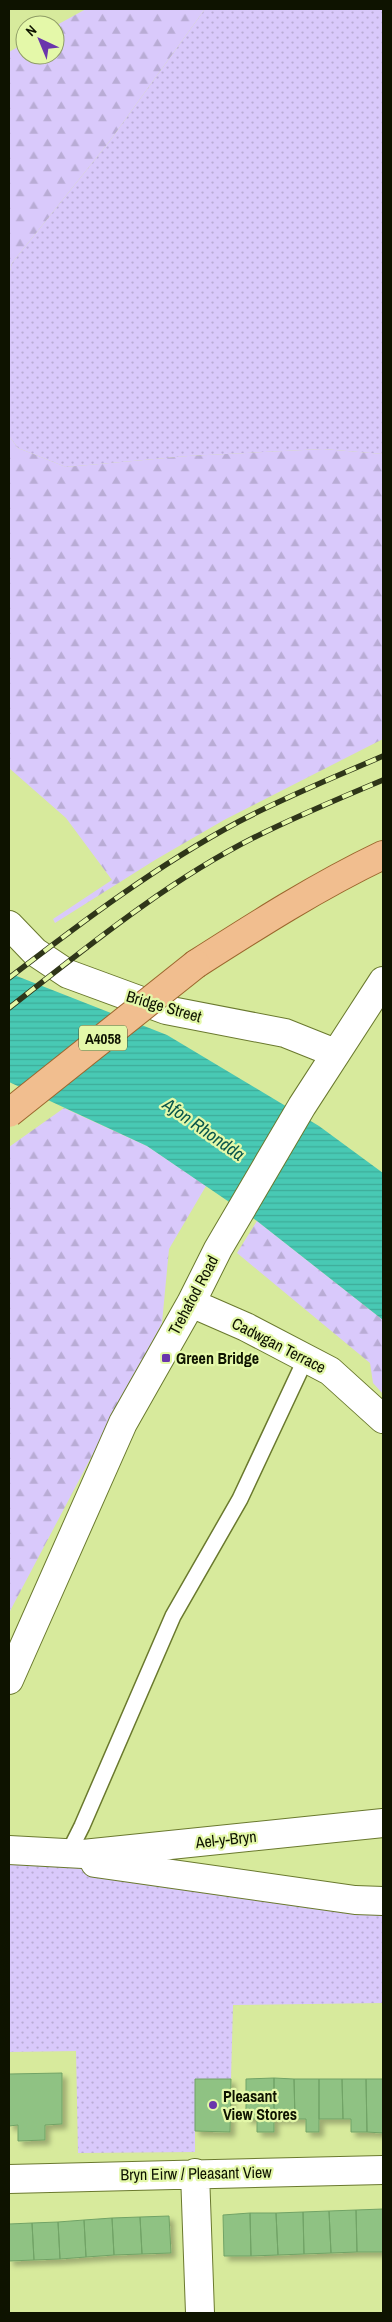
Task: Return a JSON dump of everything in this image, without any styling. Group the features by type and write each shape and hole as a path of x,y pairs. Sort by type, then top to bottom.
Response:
{"main road":[{"name":"A4058","path":"9,1113 196,964 291,904 352,870 383,856"}],"street":[{"name":"Bridge Street","path":"9,925 35,952 76,977 166,1010 285,1033 335,1053"},
{"name":"Trehafod Road","path":"9,1680 124,1423 218,1249 302,1106 383,981"},
{"name":"Cadwgan Terrace","path":"191,1302 246,1327 330,1371 383,1419"},
{"name":"Ael-y-Bryn","path":"9,1850 83,1854 383,1823"},
{"path":"69,1852 82,1861 355,1900 383,1901"},
{"name":"Bryn Eirw / Pleasant View","path":"9,2179 195,2173 383,2170"},
{"path":"195,2173 200,2313"}],"lane":[{"path":"69,1852 173,1616 240,1499 306,1358"}],"green space":[{"path":"86,9 205,9 109,142 12,263 9,275 9,52 15,49 15,65 65,65 65,21"},
{"path":"205,9 383,9 383,454 323,449 188,456 66,467 18,448 9,436 9,275 12,263 109,142"},
{"path":"9,436 18,448 66,467 188,456 323,449 383,454 383,739 224,820 155,860 55,923 53,919 112,880 66,818 9,768"},
{"path":"64,1108 147,1146 206,1186 169,1249 162,1323 9,1613 9,1147"},
{"path":"257,1221 383,1320 383,1394 373,1383 370,1363 237,1253"},
{"path":"9,1857 164,1881 383,1911 383,2003 233,2005 231,2079 195,2079 195,2152 78,2153 76,2051 9,2052"}],"water":[{"name":"Afon Rhondda","path":"9,973 167,1035 319,1126 383,1173 383,1320 257,1221 147,1146 9,1082"}],"building":[{"path":"62,2073 62,2124 45,2125 45,2140 18,2141 18,2125 9,2126 9,2074"},
{"path":"274,2078 294,2079 295,2119 274,2119"},
{"path":"274,2078 274,2132 257,2132 257,2119 246,2119 246,2079"},
{"name":"Pleasant View Stores","path":"195,2079 231,2079 230,2132 195,2131"},
{"path":"294,2079 319,2079 319,2132 306,2132 306,2119 295,2119"},
{"path":"319,2079 342,2079 343,2119 319,2119"},
{"path":"342,2079 366,2079 367,2132 351,2132 351,2119 343,2119"},
{"path":"366,2079 383,2079 383,2133 367,2132"},
{"path":"383,2209 383,2252 357,2252 356,2210"},
{"path":"356,2210 357,2252 331,2253 329,2211"},
{"path":"329,2211 331,2253 304,2254 303,2212"},
{"path":"303,2212 304,2254 278,2255 276,2213"},
{"path":"250,2213 251,2256 224,2256 223,2215"},
{"path":"250,2213 276,2213 278,2255 251,2256"},
{"path":"169,2216 171,2253 142,2254 140,2217"},
{"path":"140,2217 142,2254 114,2255 112,2218"},
{"path":"112,2218 114,2255 86,2257 84,2220"},
{"path":"84,2220 86,2257 60,2259 58,2222"},
{"path":"58,2222 60,2259 34,2260 32,2223"},
{"path":"32,2223 34,2260 9,2261 9,2224"}],"railway":[{"path":"9,978 120,896 208,839 274,804 383,756"},
{"path":"9,1008 128,916 190,874 271,829 383,780"}],"place":[{"name":"Green Bridge","path":"166,1358"},
{"name":"Pleasant View Stores","path":"213,2105"}]}
